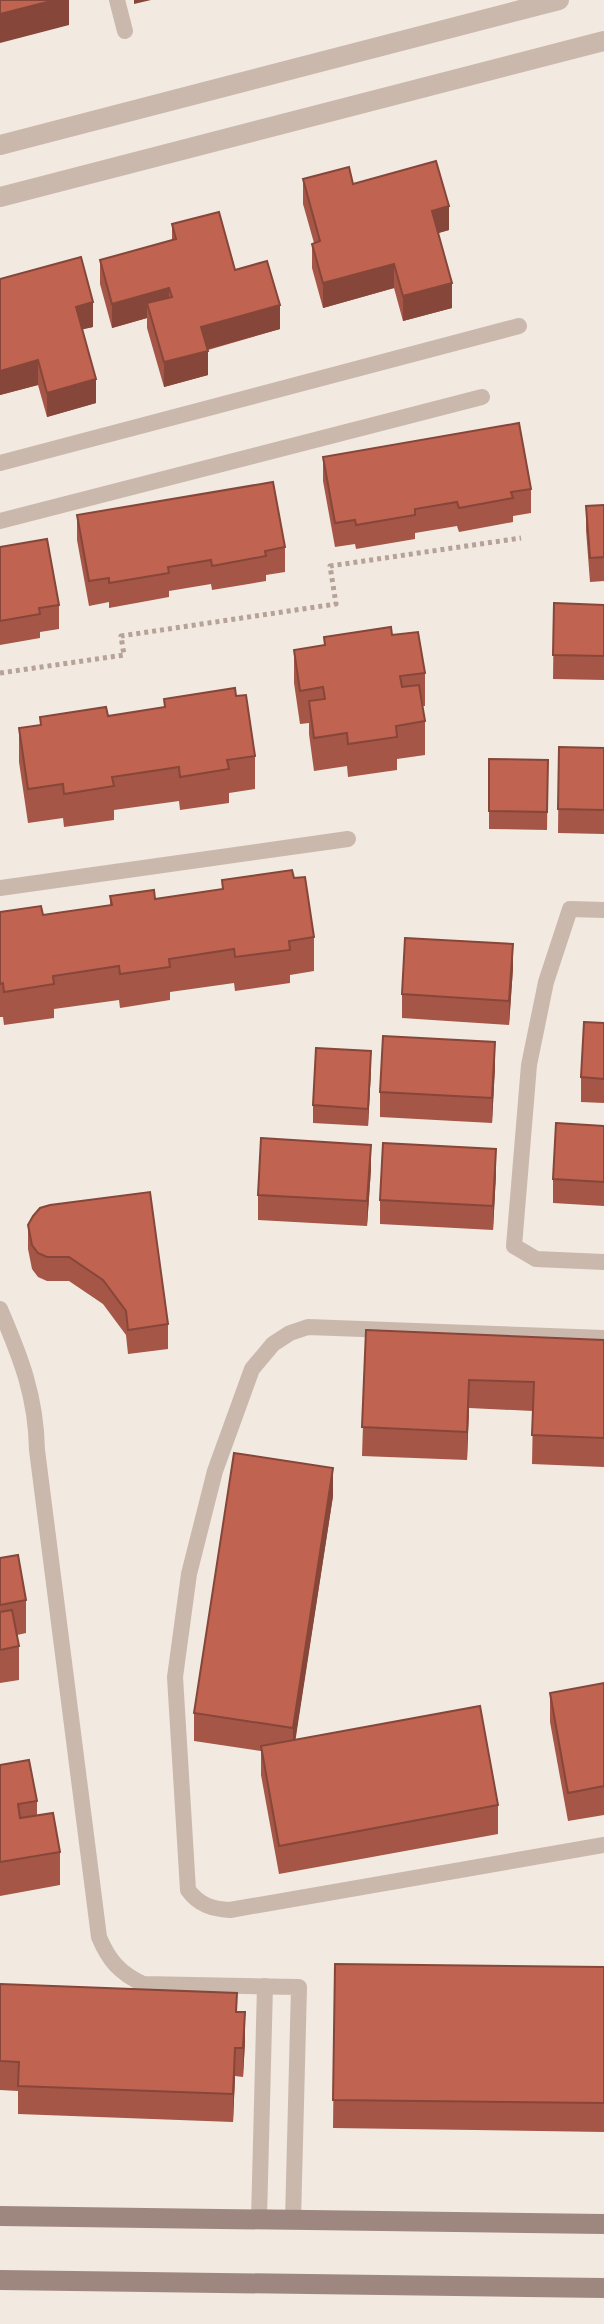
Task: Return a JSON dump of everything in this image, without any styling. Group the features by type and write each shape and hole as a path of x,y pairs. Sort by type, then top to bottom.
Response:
{"main road":[{"path":"0,2216 604,2224"},
{"path":"0,2280 604,2288"}],"street":[{"path":"0,145 559,0"},
{"path":"0,197 604,41"}],"lane":[{"path":"117,0 125,31"},
{"path":"0,463 519,326"},
{"path":"0,521 482,397"},
{"path":"0,888 348,839"},
{"path":"604,910 570,909 546,982 529,1065 514,1246 536,1259 604,1262"},
{"path":"0,1309 23,1363 32,1394 99,1937 106,1954 122,1973 143,1984 299,1987 293,2220"},
{"path":"604,1338 308,1327 290,1333 273,1344 252,1369 215,1471 189,1574 175,1677 188,1890 194,1899 211,1909 230,1910 604,1845"},
{"path":"259,2219 265,1986"}],"path":[{"path":"0,673 124,655 121,636 336,604 330,566 521,538"}],"building":[{"path":"0,0 55,0 0,14"},
{"path":"436,161 449,206 432,211 452,283 403,296 394,264 323,283 312,244 320,241 303,179 349,167 353,184"},
{"path":"219,212 235,270 267,261 280,305 201,327 208,351 164,362 147,303 172,297 169,288 112,304 100,260 176,239 172,224"},
{"path":"81,257 93,302 76,307 96,379 47,393 38,360 0,371 0,279"},
{"path":"519,423 531,489 511,492 513,498 459,508 457,502 415,509 415,515 356,525 355,520 335,523 323,457"},
{"path":"273,482 285,547 265,551 266,556 212,566 211,560 168,567 169,573 109,583 109,578 89,581 77,515"},
{"path":"604,505 604,557 590,558 586,506"},
{"path":"47,539 59,605 39,608 40,614 0,621 0,547"},
{"path":"554,603 604,605 604,656 553,655"},
{"path":"391,627 392,635 418,632 425,673 400,676 402,687 419,685 425,721 396,726 397,737 348,744 347,733 314,738 309,701 325,699 323,687 300,691 294,650 325,645 324,637"},
{"path":"235,688 236,696 246,695 255,756 227,760 229,769 180,777 179,767 112,777 114,786 64,794 63,784 28,789 19,728 41,725 40,717 106,707 108,716 165,707 164,699"},
{"path":"559,747 604,748 604,810 558,809"},
{"path":"489,759 548,760 547,812 489,811"},
{"path":"292,870 294,878 305,877 314,937 289,941 290,950 235,957 234,949 169,959 170,967 120,974 119,966 53,976 54,984 4,992 3,983 0,984 0,912 41,906 43,915 112,905 110,896 154,890 155,899 223,889 222,880"},
{"path":"405,938 513,944 509,1001 402,994"},
{"path":"584,1022 604,1023 604,1079 581,1077"},
{"path":"383,1036 495,1042 492,1098 380,1092"},
{"path":"316,1048 371,1051 368,1109 313,1105"},
{"path":"556,1123 604,1126 604,1182 553,1179"},
{"path":"261,1138 371,1145 367,1201 258,1195"},
{"path":"383,1143 496,1149 493,1206 380,1200"},
{"path":"150,1192 168,1324 128,1330 126,1311 103,1280 69,1257 47,1257 38,1253 32,1245 28,1225 40,1208 50,1205"},
{"path":"366,1330 604,1340 604,1438 532,1435 534,1382 469,1380 467,1432 362,1427"},
{"path":"234,1453 333,1468 293,1728 194,1713"},
{"path":"18,1555 26,1600 0,1605 0,1558"},
{"path":"12,1610 19,1646 0,1650 0,1612"},
{"path":"604,1683 604,1786 568,1793 550,1693"},
{"path":"480,1706 498,1805 279,1846 261,1746"},
{"path":"29,1760 37,1801 18,1804 20,1818 53,1813 60,1852 0,1862 0,1765"},
{"path":"335,1964 604,1967 604,2103 333,2100"},
{"path":"0,1984 237,1993 236,2012 245,2012 243,2048 235,2048 233,2094 18,2086 19,2062 0,2061"}]}
